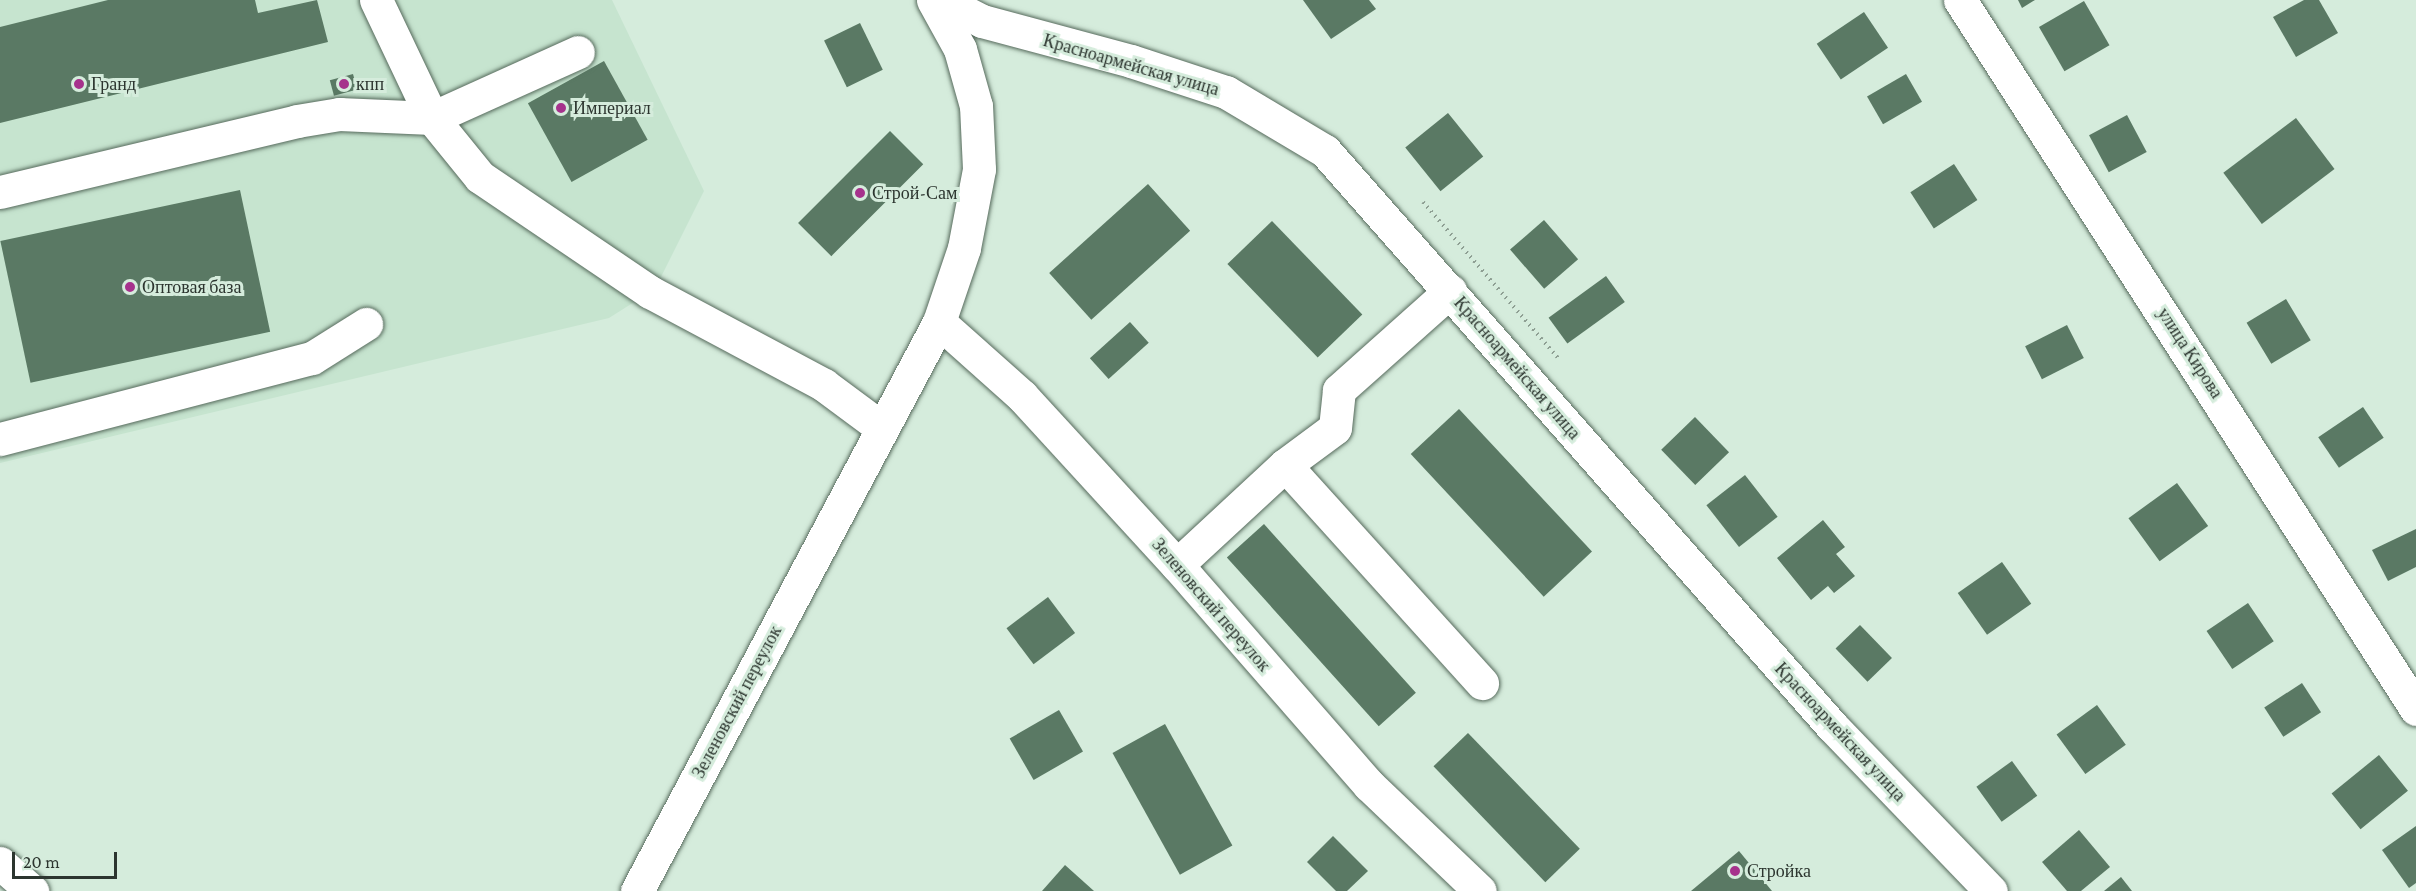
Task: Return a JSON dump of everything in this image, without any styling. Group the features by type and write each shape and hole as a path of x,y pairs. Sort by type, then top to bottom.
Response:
{"street":[{"path":"376,0 432,118 480,177 650,292 824,385 882,428"},
{"name":"Зеленовский переулок","path":"638,891 939,322 964,248 979,169 976,106 960,49 933,0"},
{"name":"Красноармейская улица","path":"941,0 982,21 1131,62 1226,93 1263,112 1325,151 1832,726 1991,891"},
{"name":"улица Кирова","path":"1960,0 2416,709"},
{"path":"0,192 297,121 359,114 432,118 578,52"},
{"path":"1177,565 1285,465 1335,428 1338,390 1450,291"},
{"name":"Зеленовский переулок","path":"939,322 1022,396 1177,565 1369,785 1480,891"},
{"path":"0,440 312,358 366,324"},
{"path":"1285,465 1482,683"},
{"path":"0,863 32,891"}],"shaded area":[{"path":"0,0 612,0 704,191 659,281 650,292 609,318 0,463"}],"building":[{"name":"Гранд","path":"108,0 255,0 258,13 317,0 328,42 0,123 0,27"},
{"path":"1303,0 1369,0 1376,9 1331,39"},
{"path":"2018,0 2035,0 2022,8"},
{"path":"2304,0 2319,0 2338,33 2296,57 2273,17"},
{"path":"2084,1 2110,45 2064,71 2039,27"},
{"path":"1864,12 1888,48 1841,80 1817,44"},
{"path":"860,23 883,70 847,87 824,41"},
{"path":"604,61 648,140 572,182 528,103"},
{"name":"кпп","path":"353,74 357,89 334,96 330,80"},
{"path":"1906,74 1922,102 1883,124 1867,96"},
{"path":"1448,113 1483,157 1440,191 1405,148"},
{"path":"2127,115 2147,152 2109,172 2089,135"},
{"path":"2296,118 2335,169 2262,224 2223,173"},
{"name":"Строй-Сам","path":"890,131 923,164 831,256 798,223"},
{"path":"1954,164 1977,200 1934,228 1910,192"},
{"path":"1148,184 1190,231 1091,320 1049,273"},
{"name":"Оптовая база","path":"240,190 270,332 31,383 0,241"},
{"path":"1544,220 1578,259 1544,289 1510,250"},
{"path":"1272,221 1362,315 1318,358 1227,264"},
{"path":"1606,276 1625,302 1567,344 1549,318"},
{"path":"2286,299 2311,340 2271,364 2247,323"},
{"path":"1130,322 1149,343 1109,379 1090,358"},
{"path":"2067,325 2084,358 2042,379 2025,346"},
{"path":"2363,407 2384,438 2339,468 2318,437"},
{"path":"1459,409 1592,552 1544,597 1411,454"},
{"path":"1695,417 1729,452 1695,485 1661,450"},
{"path":"1745,475 1778,517 1739,547 1706,505"},
{"path":"2177,483 2208,526 2160,561 2128,518"},
{"path":"1823,520 1845,547 1836,554 1855,576 1834,593 1828,586 1811,600 1777,558"},
{"path":"1264,524 1416,693 1379,726 1227,557"},
{"path":"2416,529 2416,567 2388,581 2372,550"},
{"path":"2002,562 2031,604 1987,635 1958,593"},
{"path":"1048,597 1075,633 1034,664 1006,628"},
{"path":"2248,603 2274,641 2232,669 2207,631"},
{"path":"1860,625 1892,658 1867,682 1836,649"},
{"path":"2302,683 2321,712 2283,737 2264,708"},
{"path":"2097,705 2126,745 2085,774 2057,734"},
{"path":"1059,710 1083,752 1034,780 1010,738"},
{"path":"1165,724 1232,846 1180,875 1113,753"},
{"path":"1468,733 1580,849 1545,882 1433,766"},
{"path":"2379,755 2408,791 2361,829 2332,793"},
{"path":"2012,761 2037,796 2002,822 1976,787"},
{"path":"2416,826 2416,883 2409,888 2382,850"},
{"path":"2079,830 2110,867 2081,891 2067,891 2042,862"},
{"path":"1333,836 1368,871 1347,891 1336,891 1307,862"},
{"name":"Стройка","path":"1739,851 1772,891 1691,891"},
{"path":"1065,865 1094,891 1042,891"},
{"path":"2121,877 2132,891 2104,891"}],"place":[{"name":"Гранд","path":"79,84"},
{"name":"кпп","path":"344,84"},
{"name":"Империал","path":"561,108"},
{"name":"Строй-Сам","path":"860,193"},
{"name":"Оптовая база","path":"130,287"},
{"name":"Стройка","path":"1735,871"}]}
